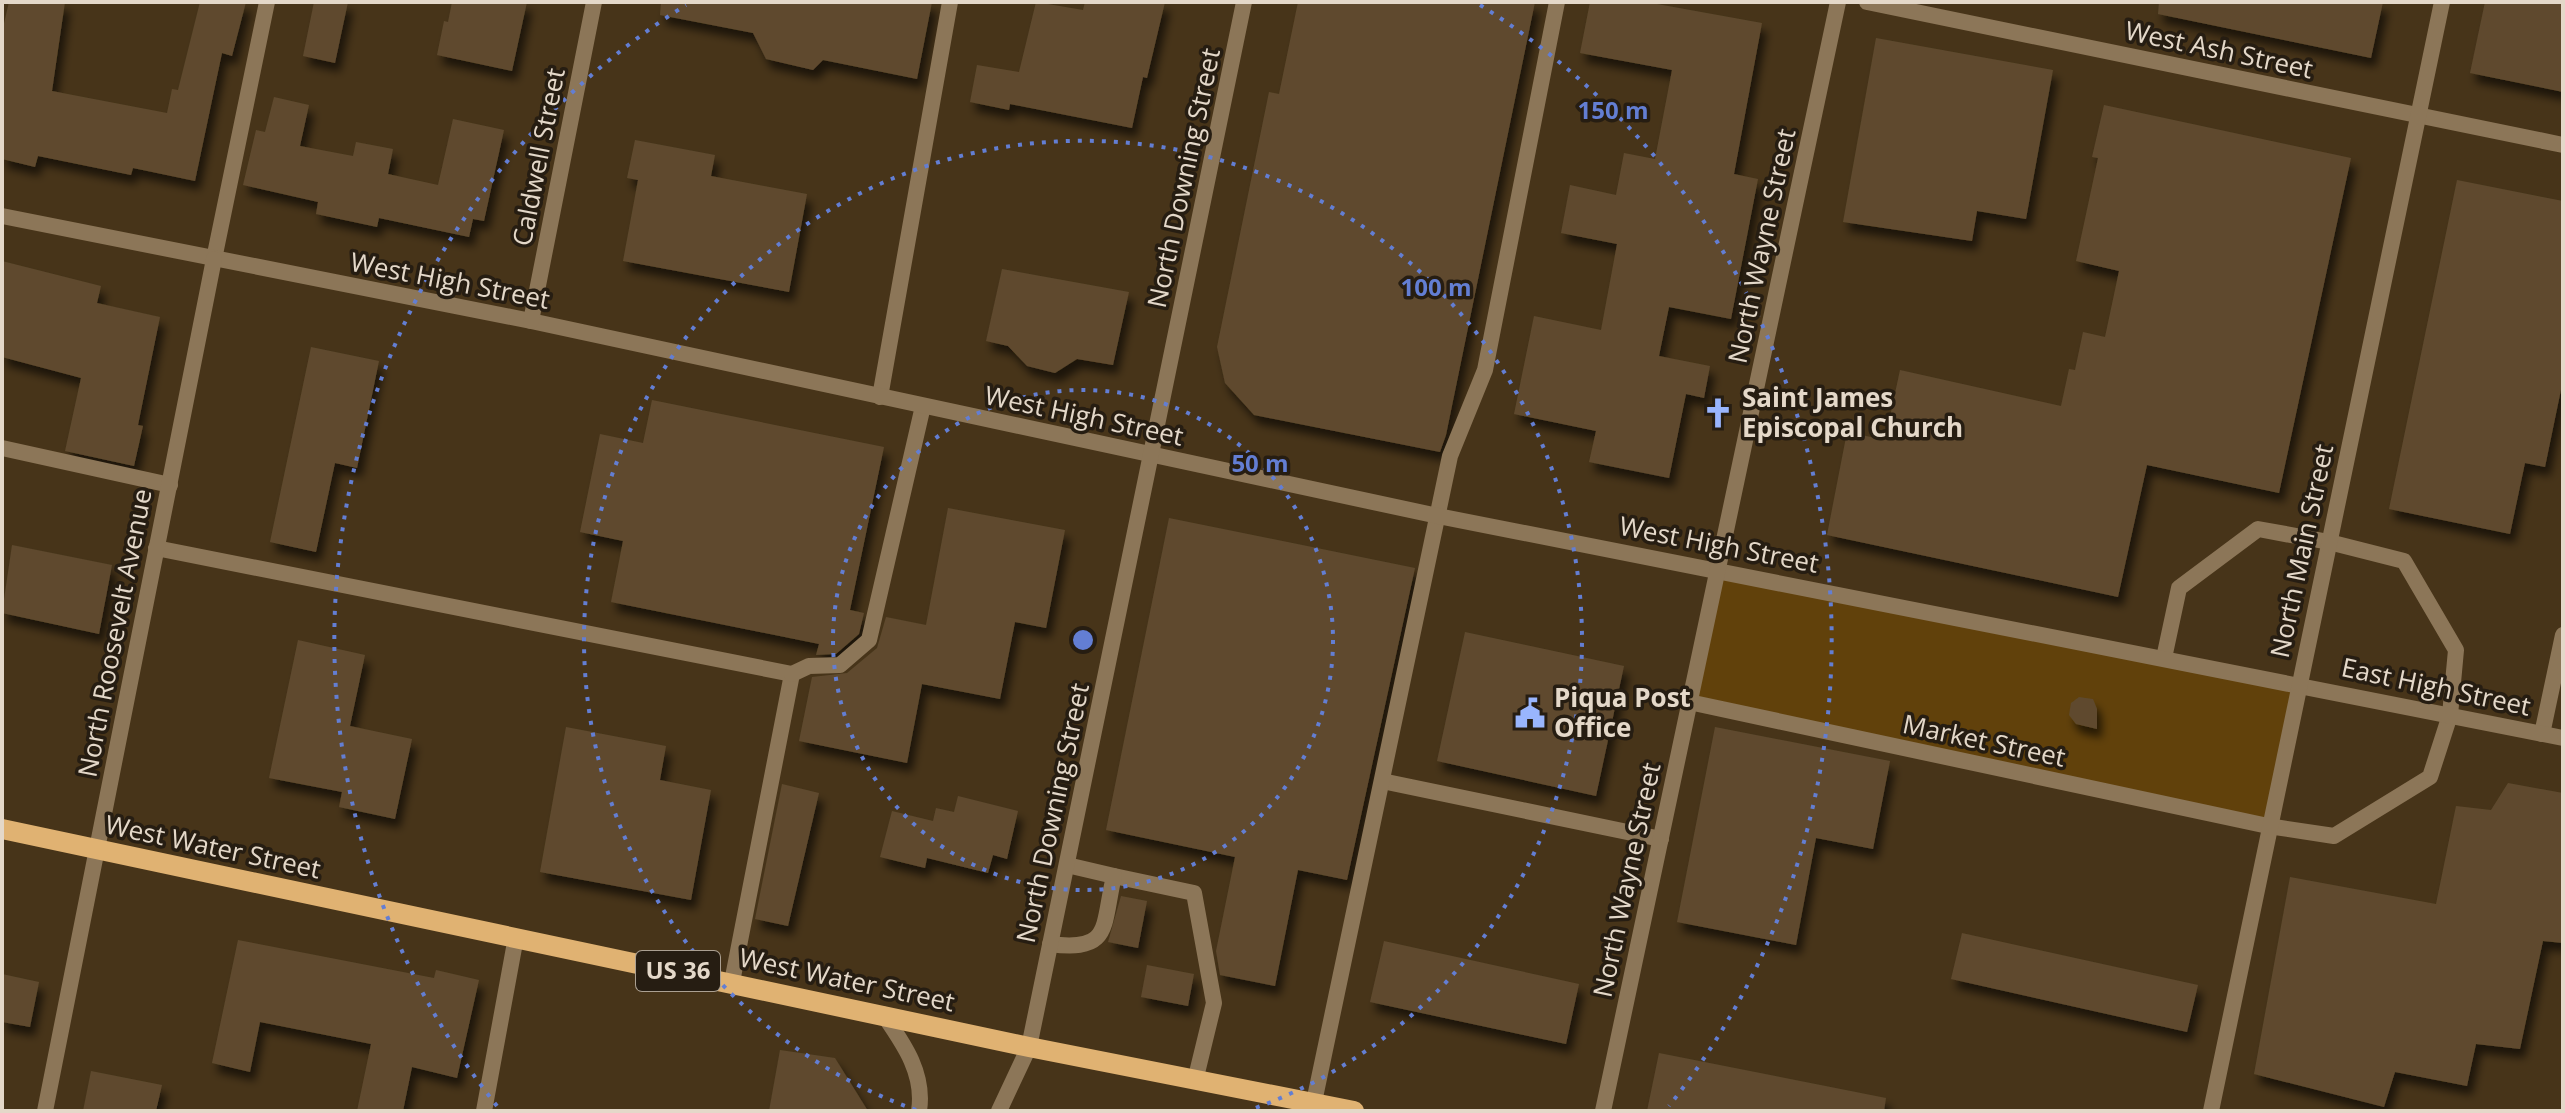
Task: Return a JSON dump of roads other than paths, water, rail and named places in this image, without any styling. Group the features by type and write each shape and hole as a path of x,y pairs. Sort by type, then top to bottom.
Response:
{"main road":[{"name":"West Water Street","path":"2,829 1029,1047 1354,1111"}],"street":[{"name":"North Roosevelt Avenue","path":"45,1111 267,2"},
{"name":"Caldwell Street","path":"531,321 594,2"},
{"path":"880,397 950,2"},
{"name":"North Downing Street","path":"999,1111 1029,1047 1244,2"},
{"path":"1314,1102 1450,456 1485,370 1557,2"},
{"name":"North Wayne Street","path":"1603,1111 1838,2"},
{"name":"West Ash Street","path":"1867,2 2563,145"},
{"name":"North Main Street","path":"2211,1111 2442,2"},
{"name":"West High Street","path":"2,216 531,321 1438,516 1719,568 2299,683"},
{"path":"156,548 792,674 809,666 840,665 869,640 923,406"},
{"path":"2,448 170,485"},
{"name":"Market Street","path":"1689,702 2268,826 2334,836 2430,777 2450,715 2456,650 2404,561 2329,542 2258,529 2179,588 2164,658"},
{"path":"2542,734 2563,635"},
{"path":"732,982 792,674"},
{"name":"East High Street","path":"2299,683 2563,738"},
{"path":"1382,781 1661,839"},
{"path":"1067,865 1194,893 1214,1003 1195,1081"},
{"path":"1050,944 1079,948 1093,944 1101,935 1114,876"},
{"path":"484,1111 516,937"},
{"path":"883,1014 910,1053 921,1095 919,1111"}],"place":[{"name":"Saint James Episcopal Church","path":"1718,413"},
{"name":"Piqua Post Office","path":"1530,713"}]}
